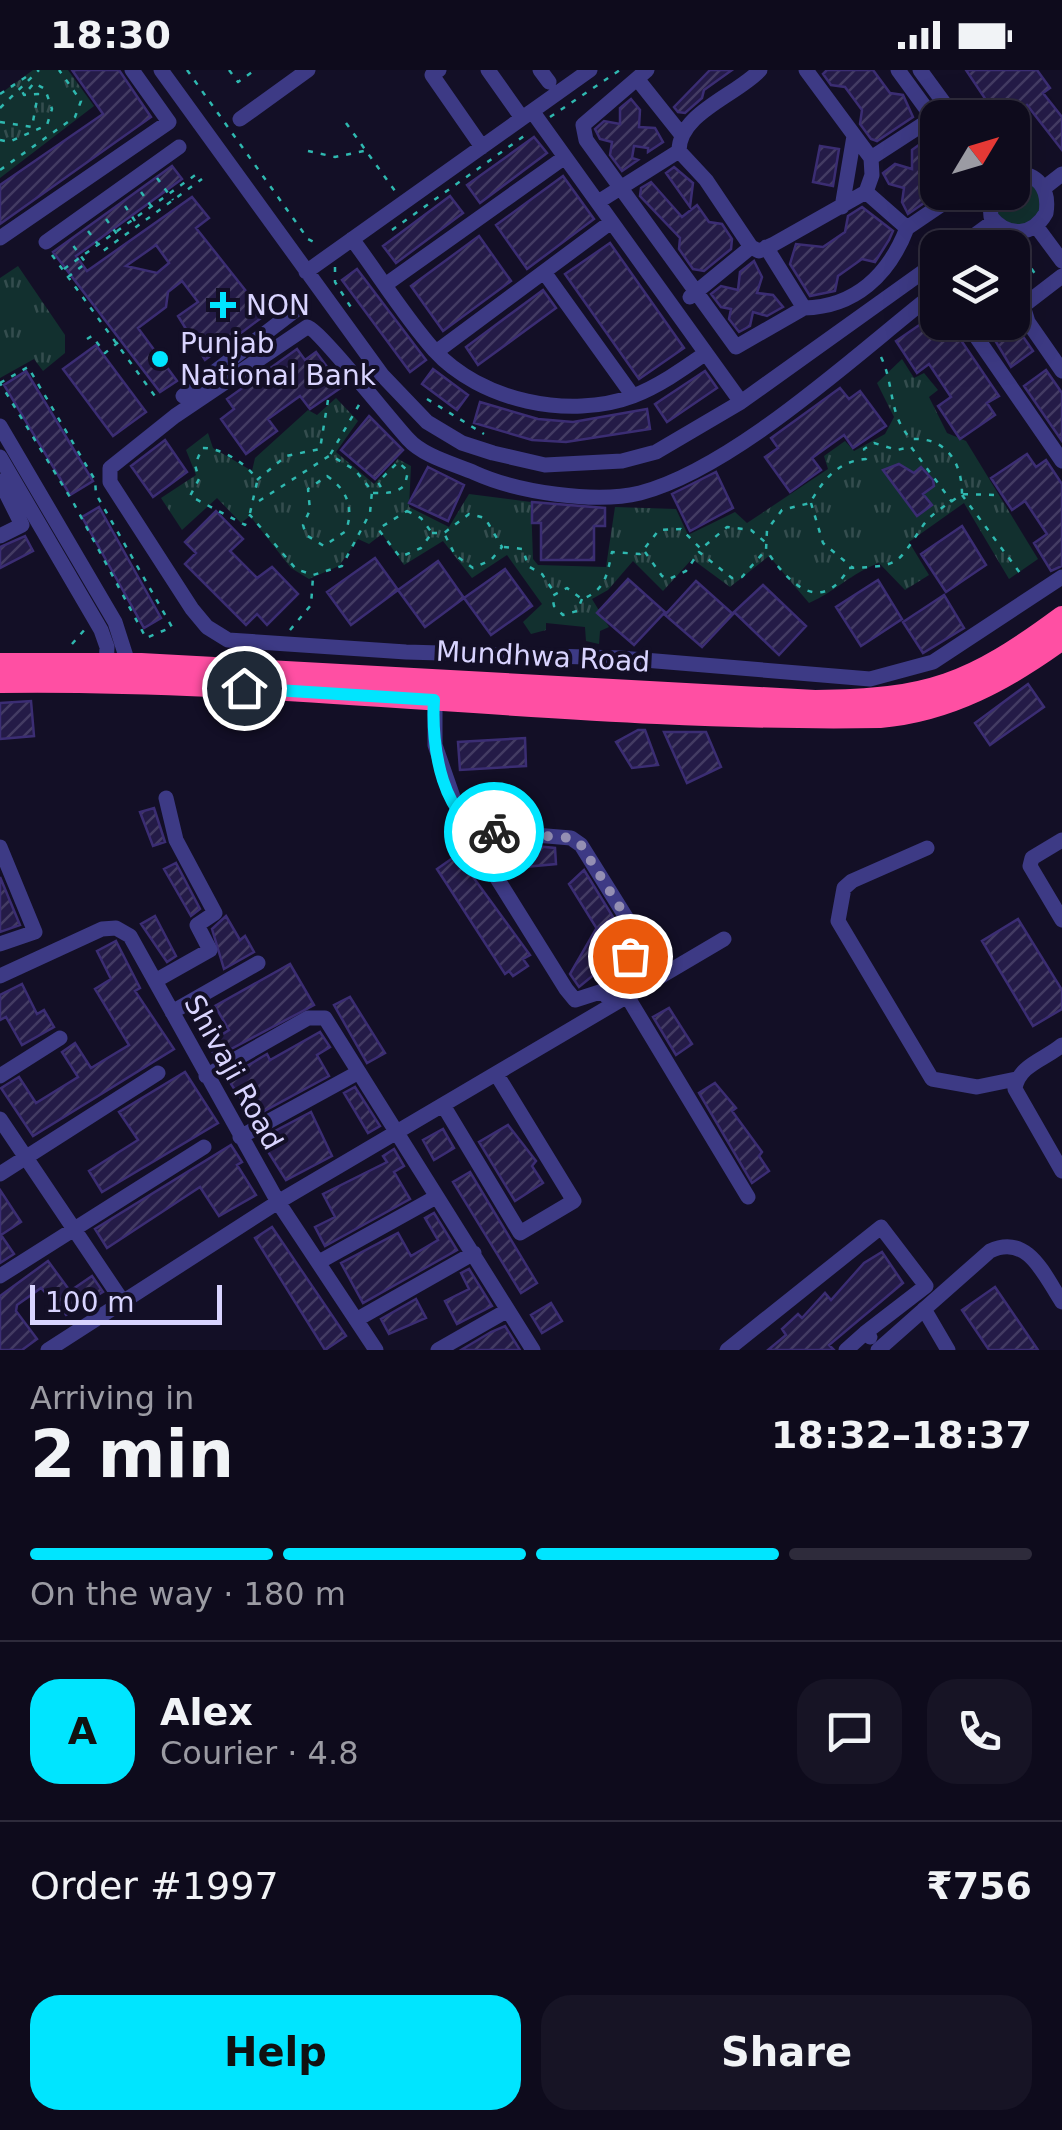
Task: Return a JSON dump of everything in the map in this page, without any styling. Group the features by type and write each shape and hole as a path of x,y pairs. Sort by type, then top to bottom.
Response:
{"highway":[{"name":"Mundhwa Road","path":"131,672 434,700 908,698 992,664 1062,618"},
{"name":"Mundhwa Road","path":"0,664 573,697 814,718 910,715 987,686 1062,639"},
{"name":"Mundhwa Road","path":"0,682 106,672"}],"street":[{"path":"0,238 169,122 132,70"},
{"path":"161,70 382,375 427,422 462,443 545,465 622,461 656,452 741,402 920,274"},
{"path":"240,120 308,70"},
{"path":"439,70 432,75 482,147"},
{"path":"488,70 565,157 741,402"},
{"path":"306,272 356,244 590,70"},
{"path":"598,202 678,151 681,134 760,70"},
{"path":"676,309 758,248 842,208 866,192 872,174 871,158 806,70"},
{"path":"898,70 920,101"},
{"path":"920,70 942,100"},
{"path":"681,134 642,75 582,124 586,140 736,346 804,308 834,307 889,268 907,228 934,210"},
{"path":"871,158 920,130"},
{"path":"842,208 854,136"},
{"path":"48,247 179,148"},
{"path":"678,151 706,180 804,308"},
{"path":"386,285 565,157"},
{"path":"1044,188 1062,174"},
{"path":"989,210 994,220 1012,232 1036,226 1046,212 1044,188 1030,176"},
{"path":"866,192 907,228"},
{"path":"981,230 994,220"},
{"path":"436,352 612,222"},
{"path":"1036,226 1062,261"},
{"path":"356,244 436,352 491,389 524,400 596,406 633,396 706,354"},
{"path":"544,272 633,396"},
{"path":"1062,276 1023,306 1028,322 1062,371"},
{"path":"920,304 718,460 638,494 547,493 502,485 414,446 365,393 320,333 307,327 175,416 110,468 110,482 207,627 228,640 406,652 620,658 870,679 933,662 1062,577"},
{"path":"183,396 297,309"},
{"path":"858,318 874,342"},
{"path":"978,340 1062,461"},
{"path":"365,393 382,375"},
{"path":"0,426 114,622 131,672"},
{"path":"0,458 101,630 106,672"},
{"path":"0,481 22,525 0,536"},
{"path":"434,700 435,746 452,797 475,843 576,1000 627,996 724,940"},
{"path":"155,981 210,950 196,925 215,913 176,840 166,798"},
{"path":"48,1350 278,1202 497,1075 607,998 630,956 632,935 629,922 581,845 571,838 467,824"},
{"path":"1062,840 1032,858 1030,866 1062,920"},
{"path":"927,848 852,881 844,888 838,921 932,1079 977,1087 1016,1079 1062,1045"},
{"path":"0,944 35,932 2,858"},
{"name":"Shivaji Road","path":"0,976 102,929 116,928 130,936 278,1202 376,1350"},
{"path":"172,1012 258,963"},
{"path":"627,996 748,1197"},
{"path":"206,1076 318,1014 325,1018 533,1350"},
{"path":"0,1076 60,1038"},
{"path":"0,1174 158,1072"},
{"path":"240,1137 360,1072"},
{"path":"444,1105 520,1234 574,1201 497,1075"},
{"path":"1016,1079 1015,1089 1025,1112 1062,1171"},
{"path":"0,1119 122,1302"},
{"path":"0,1276 204,1147"},
{"path":"318,1262 436,1197"},
{"path":"727,1350 880,1227 926,1286 846,1350"},
{"path":"865,1333 878,1349 990,1251 1004,1244 1020,1246 1030,1256 1062,1302"},
{"path":"356,1320 474,1253"},
{"path":"924,1309 948,1350"},
{"path":"438,1350 508,1310"}],"path":[{"path":"0,94 36,70"},
{"path":"0,170 76,117 81,101 58,70"},
{"path":"188,70 308,240 322,246"},
{"path":"228,70 238,82 255,70"},
{"path":"356,244 451,192 531,117 620,70"},
{"path":"0,108 30,75"},
{"path":"0,140 9,142 47,125 52,108 45,88 34,83 24,95"},
{"path":"20,87 24,95"},
{"path":"0,122 32,127 38,94 24,95"},
{"path":"346,123 396,193"},
{"path":"308,151 313,155 351,156 365,150"},
{"path":"153,173 174,202"},
{"path":"63,270 198,173"},
{"path":"84,226 102,252 202,179"},
{"path":"137,186 156,212"},
{"path":"1030,196 1044,188"},
{"path":"121,200 138,225"},
{"path":"102,214 120,239"},
{"path":"68,239 86,264 68,277"},
{"path":"48,247 157,399"},
{"path":"335,266 335,282 353,309"},
{"path":"1030,267 1040,283"},
{"path":"93,347 87,339 92,336 105,353 118,342"},
{"path":"874,342 889,373 898,426 911,439 937,440 945,448 962,481 962,494 1020,573"},
{"path":"28,367 95,480 96,494 172,626 146,638 78,510 0,383 28,367"},
{"path":"259,501 330,455 365,393"},
{"path":"257,480 252,472 213,448 202,448 196,456 198,479 190,496 245,524 257,480 286,456 320,449 328,400"},
{"path":"911,439 911,447 952,502"},
{"path":"911,447 868,445 866,459 840,466 811,502 782,510 767,530 766,550 786,579 806,593 842,580 853,568 896,562 908,554 926,521 962,494 994,495"},
{"path":"250,516 296,569 313,575 342,566 370,513 372,492 356,470 330,455"},
{"path":"372,492 384,492 396,492 405,485 408,471 398,462 378,482 384,492"},
{"path":"327,476 342,488 350,513 346,531 324,546 306,535 303,525 310,510 308,489 327,476"},
{"path":"811,502 822,542 853,568"},
{"path":"407,511 421,518 432,533 422,548 400,557 378,530 407,511"},
{"path":"432,533 444,533 469,514 485,518 502,547"},
{"path":"644,551 654,534 670,527 686,532 701,548 727,527 750,530 766,543"},
{"path":"444,533 456,555 473,568 491,560 502,547"},
{"path":"502,547 523,549 528,566 542,574 554,593 554,606 563,615 578,611 582,598 606,580 612,552 644,551"},
{"path":"644,551 662,576 669,579 686,571 699,552 704,552 718,570 732,578 742,576 766,550"},
{"path":"279,642 312,605 313,575"},
{"path":"554,593 567,588 582,598"},
{"path":"86,621 89,636"},
{"path":"70,652 78,633 88,628"}],"green space":[{"path":"33,70 68,70 94,106 0,178 0,94"},
{"path":"1030,184 1039,190 1041,211 1033,222 1013,226 997,210 1030,210"},
{"path":"18,266 65,335 65,353 43,371 34,359 0,378 0,278"},
{"path":"902,359 914,378 924,373 938,390 929,397 947,433 966,441 1038,559 1009,579 964,503 909,542 929,575 905,590 879,563 809,603 769,556 730,587 692,559 663,591 633,561 608,590 592,599 609,627 600,631 599,644 586,641 585,627 546,623 546,630 531,634 523,622 542,604 507,555 472,578 443,541 404,565 382,534 369,544 358,539 339,566 309,579 291,568 250,516 241,523 217,498 182,530 161,498 196,475 186,450 208,433 213,448 252,471 255,458 308,410 317,415 336,398 358,421 336,452 374,484 398,459 411,466 409,507 449,527 469,494 531,502 533,559 538,565 606,567 615,507 676,509 688,535 735,512 747,523 828,469 824,456 845,441 854,451 885,434 894,417 877,383"}],"building":[{"path":"72,70 119,70 151,117 0,224 0,185 103,114"},
{"path":"710,70 732,70 704,90 702,98 685,113 678,112 674,107"},
{"path":"827,70 873,70 890,93 903,95 913,117 877,141 871,139 860,124 862,110 845,87 831,85 823,74"},
{"path":"966,70 1037,70 1050,88 1043,93 1062,117 1062,150 1030,109 1030,100 986,100"},
{"path":"631,99 640,110 639,127 655,128 663,142 648,152 648,148 634,146 632,158 638,160 622,171 610,155 612,142 600,139 595,129 604,121 620,124 620,108"},
{"path":"534,137 547,153 480,203 467,185"},
{"path":"920,144 920,206 908,214 902,202 904,188 889,184 883,173 895,164 912,169 912,150"},
{"path":"820,146 839,149 833,186 813,182"},
{"path":"172,166 182,179 76,256 87,271 192,197 209,218 196,228 265,315 205,360 178,316 198,302 182,281 168,292 166,307 138,328 177,381 160,392 53,252","holes":["156,245 169,263 157,273 126,266"]},
{"path":"674,167 693,183 690,207 666,173"},
{"path":"563,176 594,219 527,269 496,225"},
{"path":"651,182 682,217 697,205 709,222 722,224 732,239 731,249 704,271 693,269 679,249 680,238 640,196 641,188"},
{"path":"450,196 463,213 396,263 383,246"},
{"path":"862,207 893,231 889,240 875,262 862,259 838,276 835,291 810,296 790,264 796,244 823,247 845,232 848,216"},
{"path":"479,236 511,281 443,331 411,286"},
{"path":"610,243 684,348 639,379 565,274"},
{"path":"754,261 762,277 757,293 773,295 783,307 767,316 753,312 750,326 739,332 729,319 731,309 721,307 711,294 721,286 738,290 740,272"},
{"path":"357,269 426,360 410,372 342,280"},
{"path":"543,290 556,308 478,365 466,347"},
{"path":"920,325 920,340 961,340 999,396 987,403 995,415 960,439 938,406 951,397 929,364 917,373 896,341"},
{"path":"995,340 1025,340 1033,351 1011,367"},
{"path":"96,345 146,412 113,436 63,369"},
{"path":"297,349 305,360 316,352 342,387 310,409 300,396 268,419 277,431 246,454 221,419 234,409 227,399"},
{"path":"433,369 468,395 457,410 422,384"},
{"path":"1046,370 1062,393 1062,441 1024,386"},
{"path":"26,371 93,481 70,495 4,385"},
{"path":"705,371 717,388 667,422 655,404"},
{"path":"840,388 849,399 860,391 886,426 853,448 844,435 812,458 821,470 790,492 765,457 778,448 771,438"},
{"path":"480,402 538,419 573,422 647,409 650,429 566,442 532,440 474,423"},
{"path":"369,416 403,450 375,479 341,450"},
{"path":"165,440 187,472 153,497 131,466"},
{"path":"1027,454 1036,467 1046,460 1062,484 1062,566 1051,571 1034,543 1047,534 1025,501 1012,510 991,478"},
{"path":"899,464 914,473 921,467 933,480 934,486 923,494 932,505 917,516 883,470"},
{"path":"428,467 464,485 448,521 409,503"},
{"path":"716,472 733,508 690,531 672,494"},
{"path":"532,502 605,508 605,526 594,526 594,560 541,560 541,523 532,523"},
{"path":"99,507 161,618 144,628 82,517"},
{"path":"216,511 243,539 230,551 257,578 272,567 298,594 267,625 257,614 246,625 185,564 196,553 185,542"},
{"path":"962,526 986,565 946,592 921,554"},
{"path":"25,536 33,551 0,568 0,547"},
{"path":"375,558 398,590 351,625 327,592"},
{"path":"438,561 464,598 425,627 398,590"},
{"path":"505,569 532,606 491,635 464,598"},
{"path":"628,579 665,612 634,645 597,613"},
{"path":"878,580 902,619 861,646 836,607"},
{"path":"696,581 733,614 702,647 665,615"},
{"path":"763,585 806,626 779,655 734,612"},
{"path":"944,595 964,628 923,653 903,622"},
{"path":"1028,684 1044,707 990,745 975,723"},
{"path":"31,701 34,736 0,739 0,703"},
{"path":"645,730 658,765 632,768 616,742"},
{"path":"664,732 706,732 721,767 687,783"},
{"path":"525,738 526,766 460,770 458,742"},
{"path":"154,808 165,842 153,846 140,812"},
{"path":"524,845 555,848 556,864 504,869 494,852"},
{"path":"457,855 530,955 523,959 528,966 513,976 509,971 505,974 437,869"},
{"path":"176,863 200,909 191,916 164,869"},
{"path":"584,870 613,917 597,929 569,884"},
{"path":"0,877 20,925 0,932"},
{"path":"155,916 176,956 167,962 141,924"},
{"path":"226,916 240,940 245,936 254,952 224,969 212,929"},
{"path":"1018,919 1062,990 1062,1009 1033,1026 982,941"},
{"path":"596,929 610,938 602,968 579,987 570,974"},
{"path":"116,941 140,988 135,991 174,1049 33,1136 1,1088 19,1077 36,1103 78,1077 62,1052 75,1043 91,1068 129,1045 95,989 111,979 97,951"},
{"path":"290,964 314,1005 216,1057 207,1044 229,1030 215,1006"},
{"path":"22,984 37,1014 44,1010 54,1027 22,1045 6,1017 0,1020 0,995"},
{"path":"350,997 385,1053 367,1063 334,1005"},
{"path":"669,1008 692,1044 676,1055 653,1017"},
{"path":"320,1032 330,1047 317,1055 329,1076 253,1117 227,1078 267,1054 270,1060"},
{"path":"185,1072 218,1123 102,1192 89,1171 138,1140 119,1112"},
{"path":"715,1083 736,1108 732,1111 762,1152 759,1156 769,1171 752,1183 699,1093"},
{"path":"355,1087 380,1126 368,1133 344,1093"},
{"path":"311,1112 332,1156 286,1180 260,1139"},
{"path":"508,1125 536,1161 532,1166 543,1183 515,1201 479,1142"},
{"path":"443,1129 454,1148 434,1160 423,1140"},
{"path":"231,1145 242,1162 237,1165 256,1195 219,1216 200,1187 107,1248 95,1229"},
{"path":"394,1149 404,1166 394,1172 410,1199 325,1246 315,1227 335,1217 323,1194 387,1162 383,1156"},
{"path":"470,1172 537,1283 521,1293 453,1182"},
{"path":"0,1190 21,1222 1,1235 14,1254 0,1263"},
{"path":"434,1213 457,1250 363,1303 341,1263 398,1233 411,1256 438,1240 425,1218"},
{"path":"272,1227 346,1336 325,1350 255,1238"},
{"path":"882,1252 903,1283 829,1345 834,1350 768,1350 786,1335 782,1329 798,1314 802,1318 825,1293 831,1300 864,1263"},
{"path":"48,1261 70,1291 92,1276 103,1292 66,1315 41,1288 17,1305 16,1311 37,1339 22,1350 0,1350 0,1296"},
{"path":"469,1269 492,1306 457,1324 445,1301 469,1289 461,1273"},
{"path":"995,1287 1038,1350 989,1350 962,1310"},
{"path":"416,1299 426,1318 389,1334 381,1319"},
{"path":"551,1303 562,1321 542,1333 531,1315"},
{"path":"505,1326 520,1350 461,1350 491,1332"}],"way so far":[{"path":"494,832 571,838 581,845 629,922 630,956"}],"place":[{"name":"NON","path":"223,305"},
{"name":"Punjab National Bank","path":"160,359"}],"route":[{"path":"244,688 434,700 435,746 462,820 473,828 494,832"}]}
